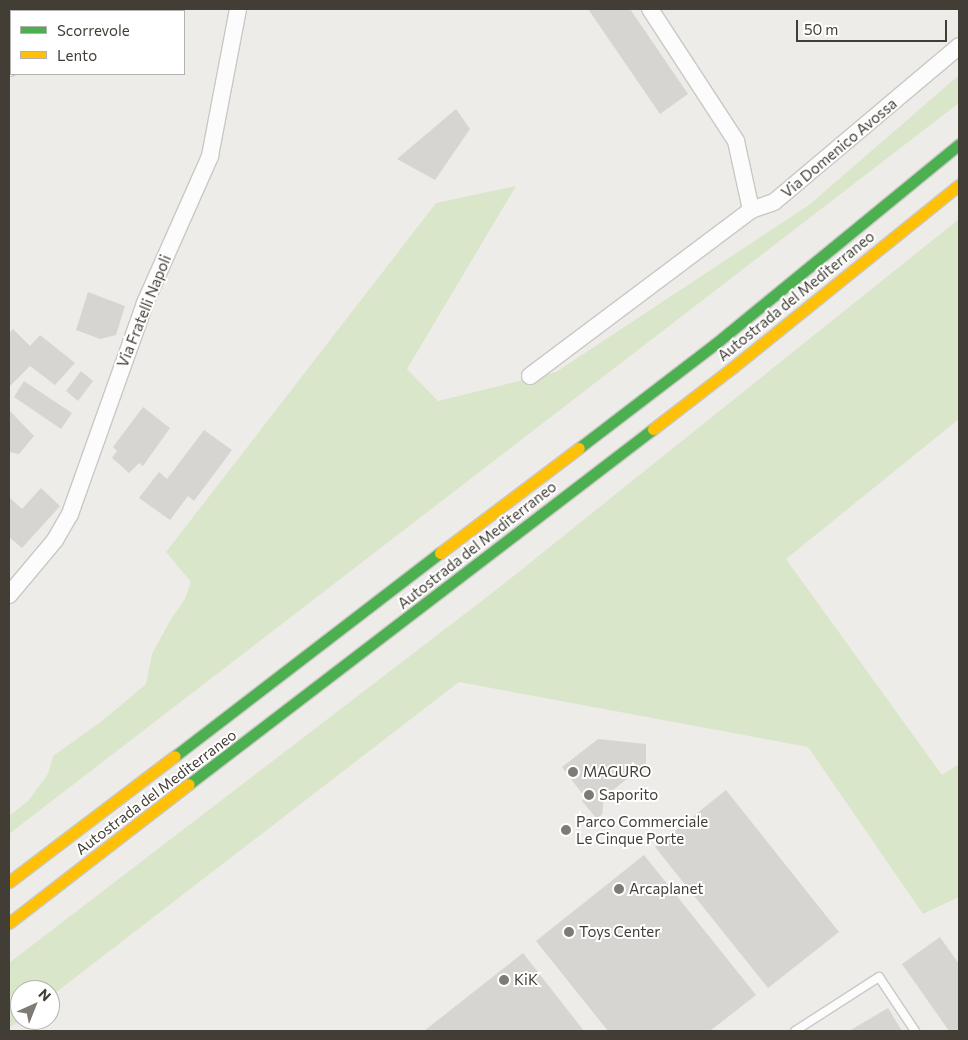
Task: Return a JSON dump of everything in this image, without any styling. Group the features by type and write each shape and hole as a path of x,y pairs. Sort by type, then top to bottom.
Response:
{"highway":[{"name":"Autostrada del Mediterraneo","path":"9,882 715,344 959,144"},
{"name":"Autostrada del Mediterraneo","path":"12,928 175,796 732,368 959,185"},
{"path":"105,864 175,796"},
{"path":"12,928 75,887"}],"street":[{"name":"Via Fratelli Napoli","path":"9,595 55,540 70,514 145,303 210,156 238,9"},
{"path":"650,9 736,142 751,210"},
{"name":"Via Domenico Avossa","path":"530,376 751,210 774,202 959,46"}],"lane":[{"path":"795,1031 879,977 915,1031"}],"green space":[{"path":"959,75 959,103 9,834 9,816 28,801 48,774 53,756 102,721 146,684 152,654 171,619 185,599 191,582 166,552 436,203 516,186 407,369 438,401 556,372 809,205"},
{"path":"959,219 959,419 786,559 942,775 959,764 959,897 923,914 808,747 459,682 60,989 60,980 10,980 9,1028 9,963 496,590"}],"building":[{"path":"588,9 630,9 688,94 660,114"},
{"path":"456,109 470,129 435,180 397,159"},
{"path":"88,292 125,306 116,335 100,339 76,330"},
{"path":"13,329 30,346 40,335 75,363 55,385 30,366 10,386 9,333"},
{"path":"81,371 93,381 78,401 66,391"},
{"path":"24,381 72,413 61,429 14,397"},
{"path":"143,407 170,428 143,466 139,463 129,473 112,458 117,451 113,447"},
{"path":"9,410 34,436 19,454 9,452"},
{"path":"204,430 232,450 194,501 188,496 170,520 139,498 159,472 167,479"},
{"path":"41,488 60,506 22,548 9,537 9,497 22,509"},
{"path":"598,739 646,744 646,764 604,797 602,815 596,818 582,801 584,796 562,767"},
{"path":"726,790 839,932 768,988 655,847"},
{"path":"644,855 756,995 710,1031 608,1031 536,941"},
{"path":"940,937 959,964 959,1031 949,1031 902,964"},
{"path":"523,953 584,1031 424,1031"},
{"path":"888,1008 902,1031 849,1031"}],"traffic: fast":[{"path":"579,448 715,344 959,144"},
{"path":"189,784 653,429"},
{"path":"175,756 440,553"}],"traffic: slow":[{"path":"653,429 732,368 959,185"},
{"path":"440,553 579,448"},
{"path":"9,882 175,756"},
{"path":"9,923 189,784"}],"place":[{"name":"MAGURO","path":"573,772"},
{"name":"Saporito","path":"589,795"},
{"name":"Parco Commerciale Le Cinque Porte","path":"566,830"},
{"name":"Arcaplanet","path":"619,889"},
{"name":"Toys Center","path":"569,932"},
{"name":"KiK","path":"504,980"}]}
